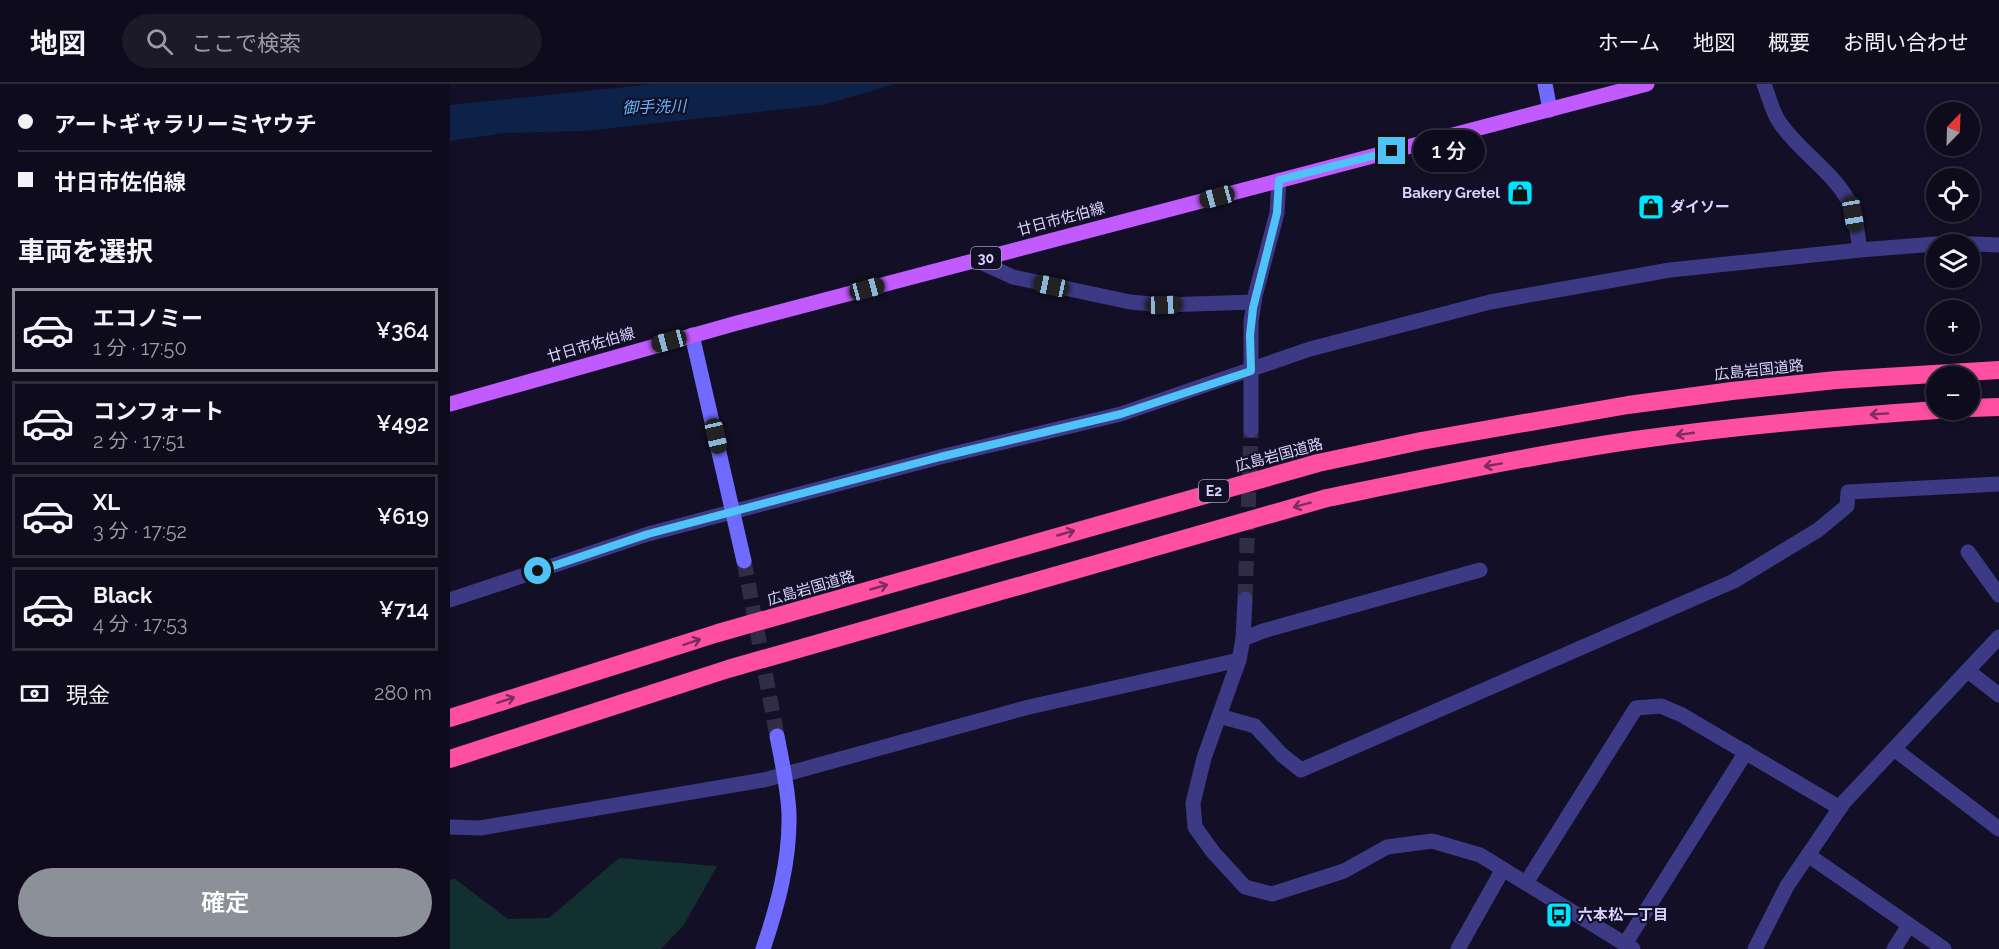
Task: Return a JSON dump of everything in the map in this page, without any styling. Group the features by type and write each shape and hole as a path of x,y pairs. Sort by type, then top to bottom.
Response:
{"highway":[{"name":"広島岩国道路","path":"450,718 718,633 1318,463 1421,441 1651,401 1836,380 1999,370"},
{"path":"1980,408 1999,407"},
{"name":"E2","path":"450,759 728,669 1327,498 1429,477 1633,441 1839,416 1926,411"}],"main road":[{"name":"廿日市佐伯線","path":"450,404 692,335 1647,84"}],"street":[{"path":"1764,84 1780,123 1828,175 1847,200 1853,214 1860,250"},
{"path":"1548,87 1550,110"},
{"path":"1251,430 1251,322 1277,213 1279,180"},
{"path":"450,600 648,534 940,457 1121,414 1310,349 1491,302 1670,270 1948,243 1999,245"},
{"path":"976,260 1013,277 1141,304 1254,303"},
{"path":"692,335 744,561"},
{"path":"1219,716 1256,726 1282,755 1301,770 1734,581 1818,530 1847,506 1848,492 1999,484"},
{"path":"1968,552 1999,595"},
{"path":"1243,639 1263,631 1480,570"},
{"path":"1245,599 1243,639 1239,660 1204,758 1193,803 1195,827 1213,852 1245,887 1272,894 1344,871 1387,847 1432,841 1480,855 1620,945 1746,752"},
{"path":"1755,949 1786,886 1840,808 1999,637"},
{"path":"450,827 480,828 764,780 1029,707 1239,660"},
{"path":"1968,671 1999,695"},
{"path":"1526,883 1636,708 1661,706 1682,715 1840,808"},
{"path":"763,949 775,915 788,848 789,813 777,736"},
{"path":"1894,748 1999,829"},
{"path":"1808,855 1944,949"},
{"path":"1458,949 1503,869"},
{"path":"1893,949 1909,925"}],"green space":[{"path":"619,858 717,866 684,925 661,949 450,949 450,880 455,879 508,919 549,918"}],"water":[{"name":"御手洗川","path":"654,84 895,84 823,105 583,131 504,133 450,141 450,105"}],"tunnel":[{"path":"1245,599 1251,430"},
{"path":"744,561 777,736"}],"place":[{"name":"Bakery Gretel","path":"1520,193"},
{"name":"ダイソー","path":"1651,207"},
{"name":"六本松一丁目","path":"1559,915"}],"route":[{"path":"538,571 648,534 940,457 1121,414 1251,371 1250,335 1253,308 1277,213 1279,180 1392,151"}]}
